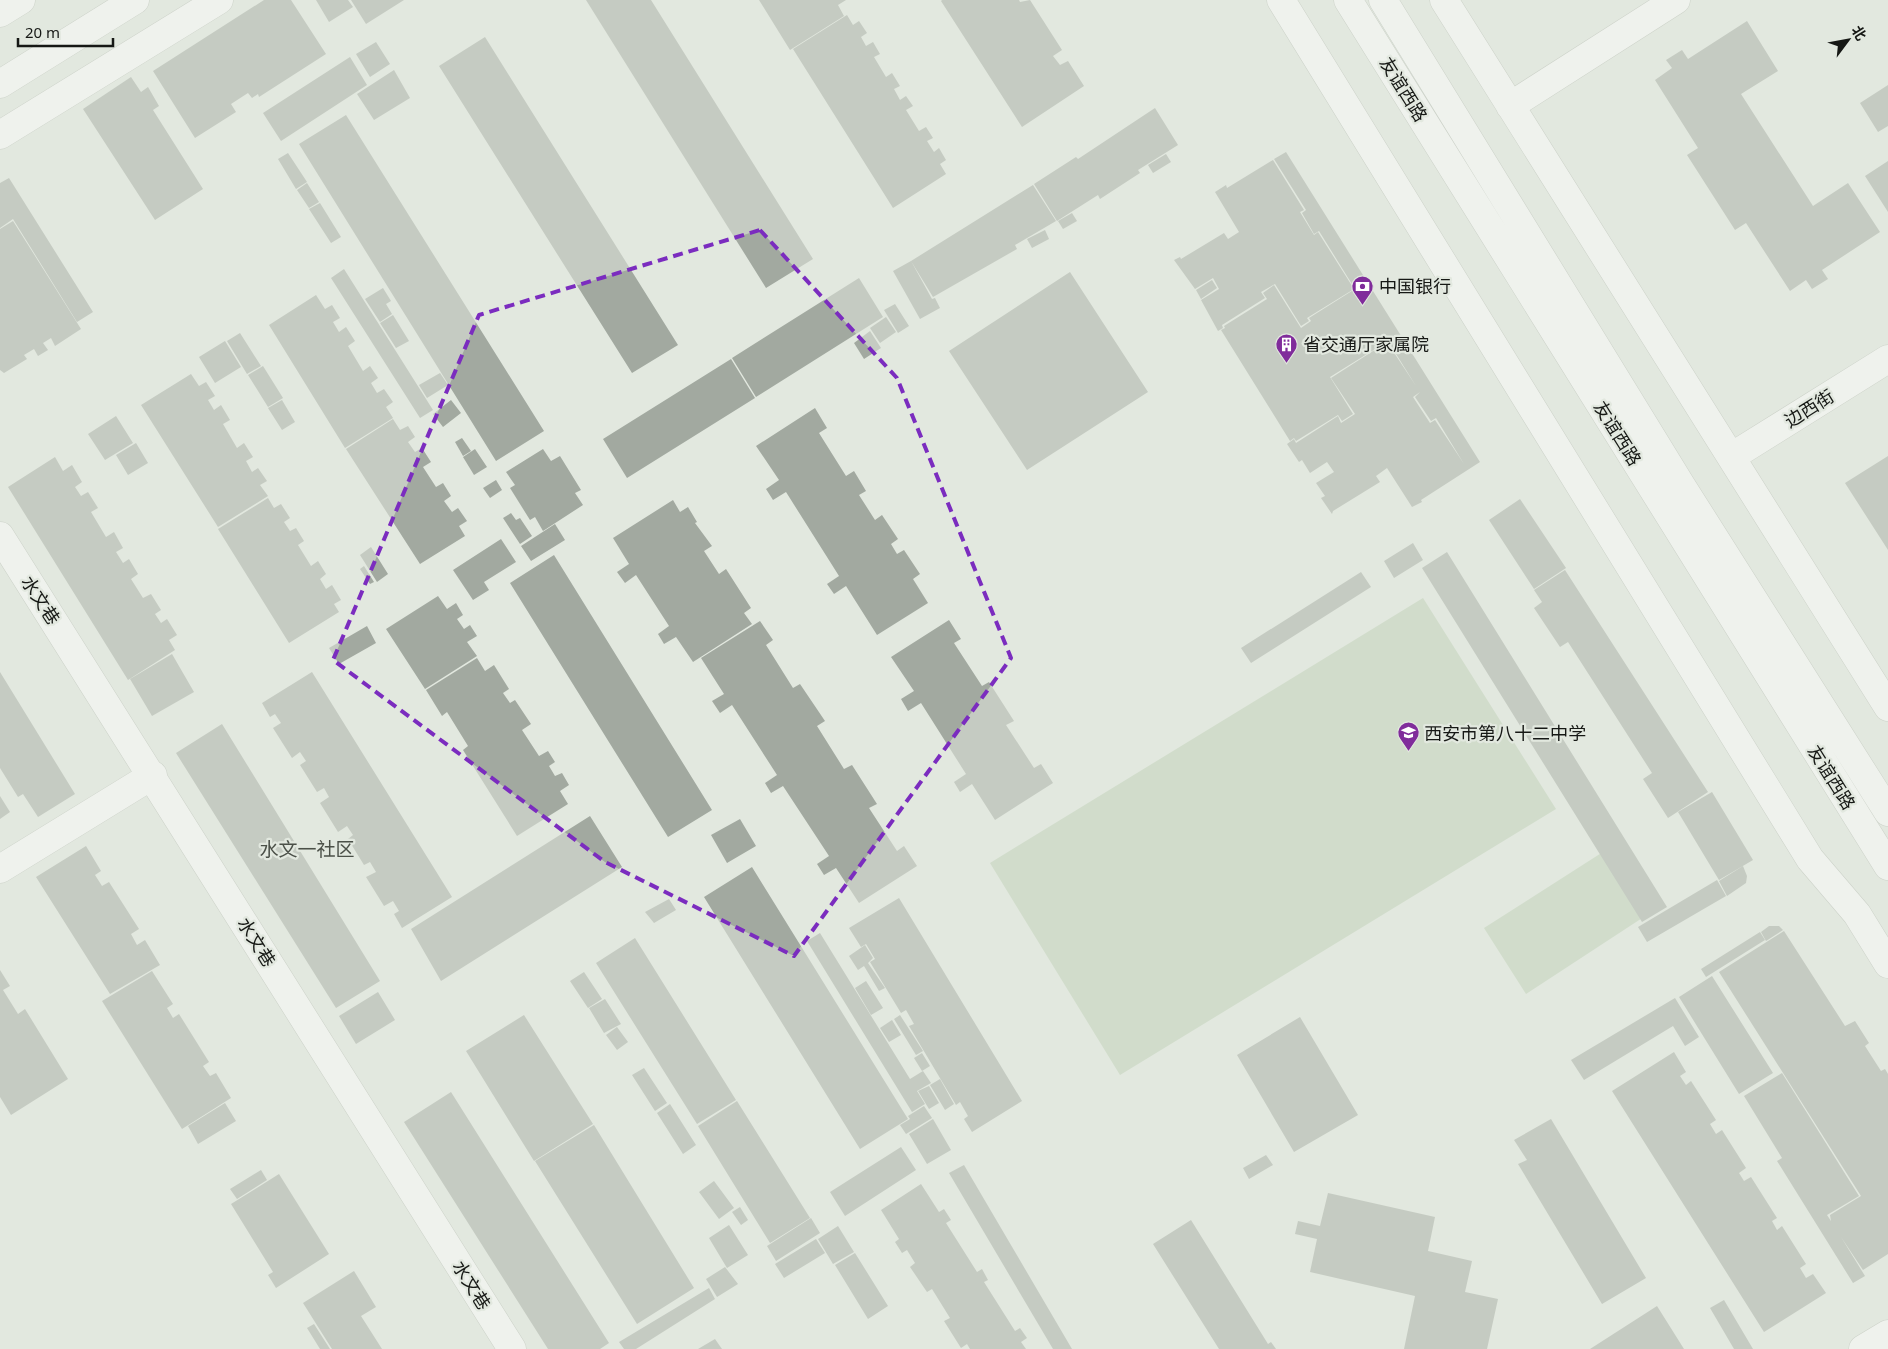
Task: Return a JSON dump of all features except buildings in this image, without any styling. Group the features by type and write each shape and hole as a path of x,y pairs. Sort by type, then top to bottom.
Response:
{"street":[{"path":"0,14 21,0"},
{"path":"0,84 135,0"},
{"path":"0,135 219,0"},
{"path":"1281,0 1810,860 1857,914 1888,964"},
{"name":"友谊西路","path":"1348,0 1888,866"},
{"name":"友谊西路","path":"1383,0 1681,485 1888,812"},
{"path":"1444,0 1888,707"},
{"path":"1510,106 1676,0"},
{"name":"边西街","path":"1731,457 1888,359"},
{"name":"水文巷","path":"0,536 512,1349"},
{"path":"0,869 152,775"},
{"path":"1863,1349 1888,1334"}],"highlighted area":[{"path":"760,230 897,378 1011,658 794,956 605,862 333,660 479,315"}],"green space":[{"path":"1423,598 1556,809 1120,1075 990,863"},
{"path":"1617,843 1659,907 1526,994 1484,928"}],"place":[{"name":"中国银行","path":"1363,305"},
{"name":"省交通厅家属院","path":"1287,363"},
{"name":"西安市第八十二中学","path":"1408,752"}],"district":[{"name":"水文一社区","path":"307,849"}]}
